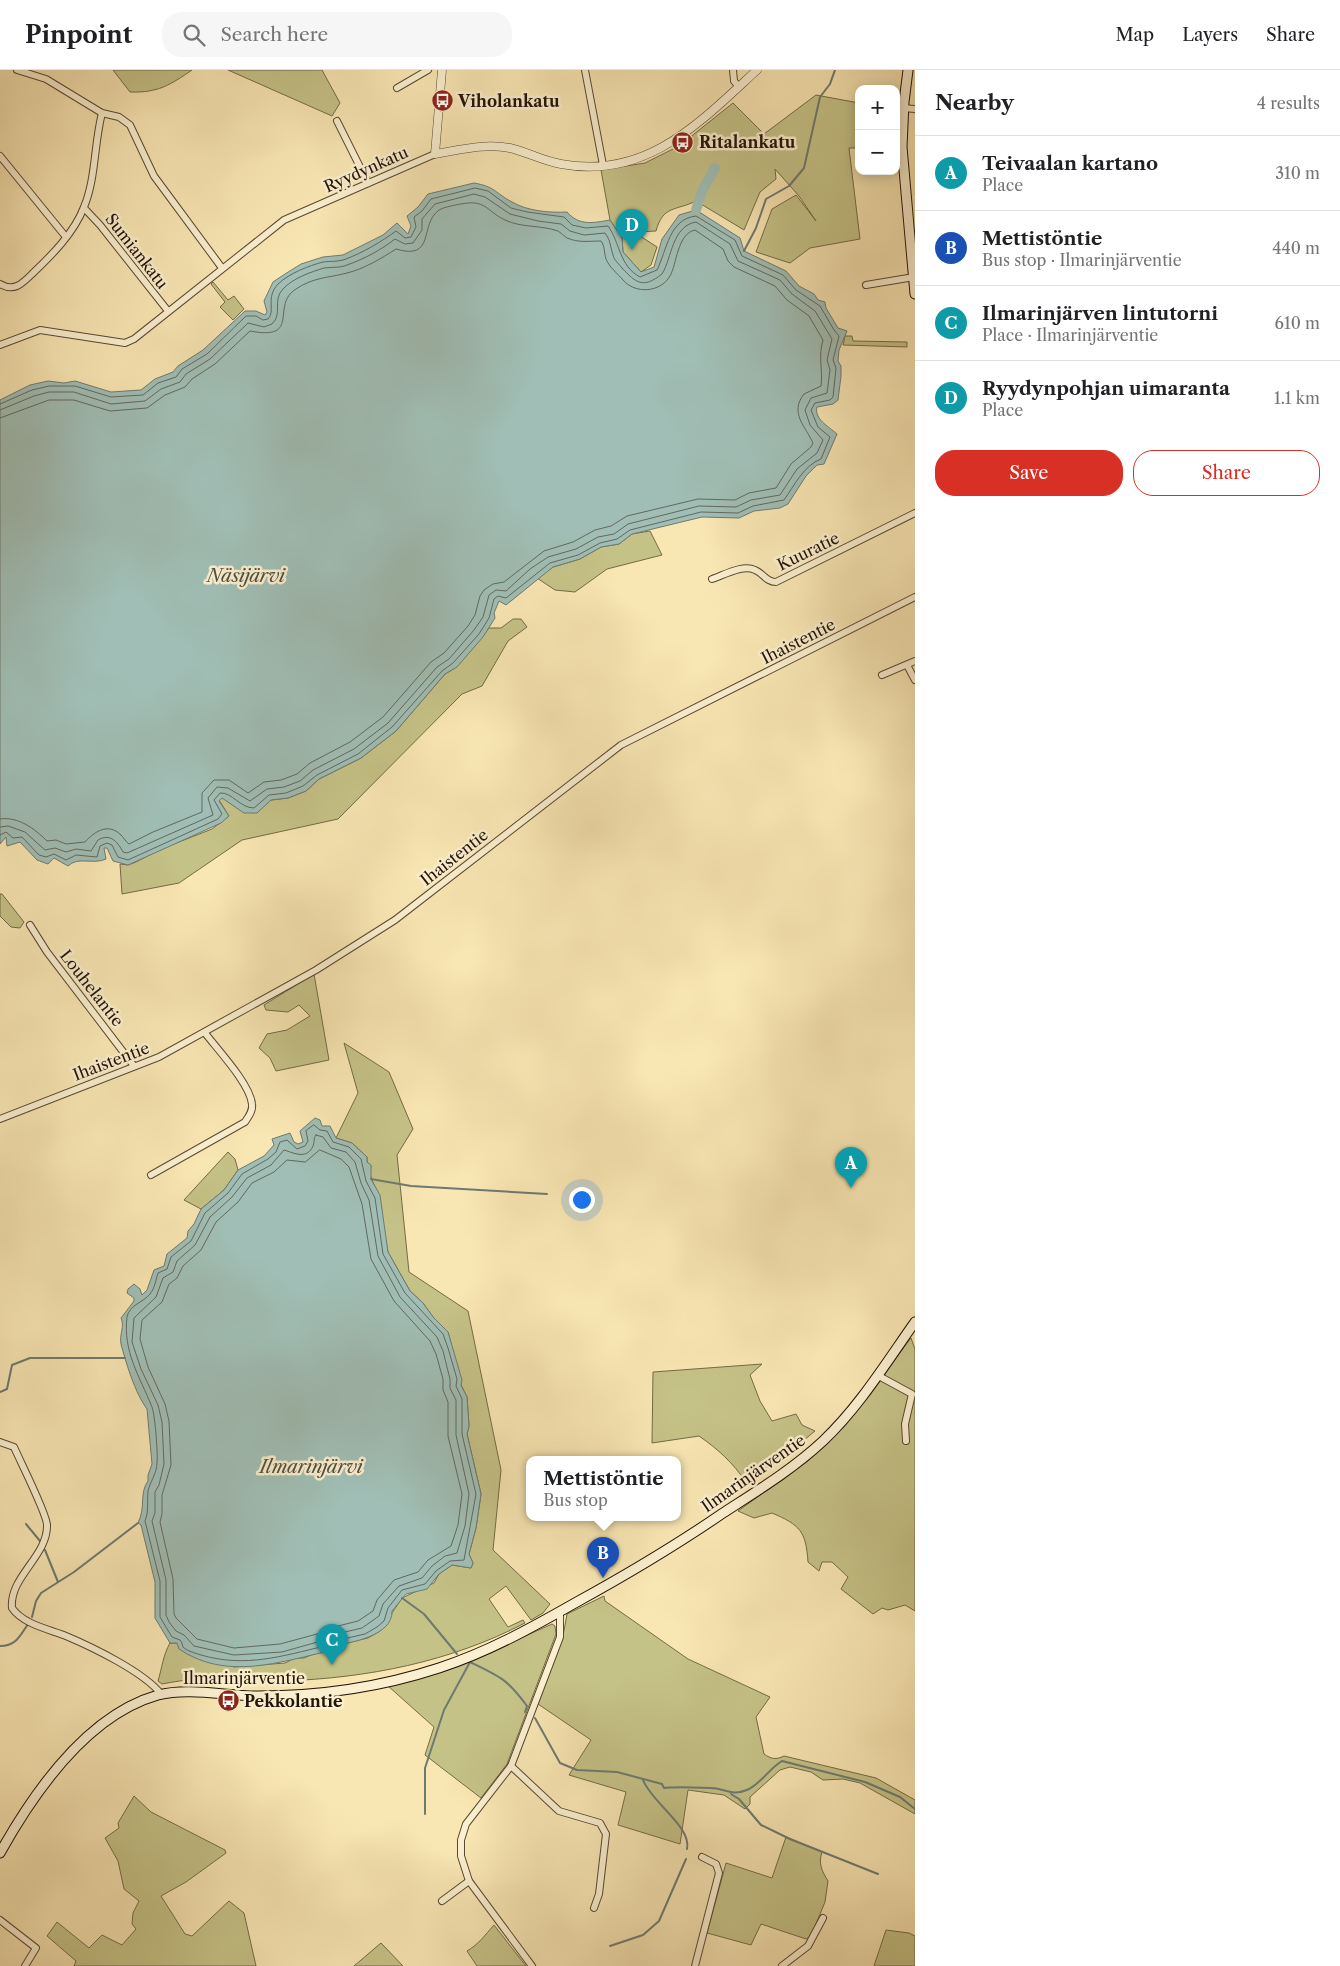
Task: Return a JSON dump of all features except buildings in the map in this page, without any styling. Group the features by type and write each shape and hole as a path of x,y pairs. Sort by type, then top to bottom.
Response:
{"main road":[{"path":"908,70 903,108 902,147 910,189 915,294"},
{"name":"Ilmarinjärventie","path":"0,1853 33,1801 92,1731 122,1710 161,1694 181,1692 273,1696 331,1691 377,1684 439,1668 505,1642 652,1560 787,1470 837,1427 877,1376 915,1322"}],"street":[{"path":"17,70 46,79 102,113 119,116 130,125 154,176 222,268"},
{"path":"397,88 428,70"},
{"path":"434,154 442,70"},
{"path":"585,70 603,165"},
{"path":"733,70 734,81 739,87"},
{"name":"Ryydynkatu","path":"0,345 40,330 125,343 134,339 284,220 434,154 475,147 490,147 519,151 560,164 577,166 603,165 640,158 670,145 714,111 757,70"},
{"path":"903,108 915,109"},
{"path":"0,284 12,288 20,286 46,261 66,237 84,208 90,185 97,133 102,113"},
{"path":"337,121 368,183"},
{"path":"0,156 66,237"},
{"name":"Sumiankatu","path":"84,208 100,224 168,312"},
{"path":"866,285 914,273"},
{"name":"Kuuratie","path":"712,579 747,568 756,570 770,582 776,582 915,513"},
{"name":"Ihaistentie","path":"0,1119 159,1056 205,1033 316,970 396,920 621,745 915,598"},
{"path":"882,675 915,661"},
{"path":"907,665 915,680"},
{"name":"Louhelantie","path":"30,925 47,952 134,1066"},
{"path":"151,1175 245,1122 250,1114 252,1103 247,1091 205,1033"},
{"path":"877,1376 912,1394 905,1424 906,1441"},
{"path":"0,1442 14,1447 47,1524 43,1542 14,1593 12,1608 23,1619 80,1642 141,1676 161,1694"},
{"path":"532,1966 469,1881 461,1856 461,1840 466,1824 511,1766 560,1637 560,1612"},
{"path":"511,1766 560,1811 600,1823 606,1834 600,1894 594,1908"},
{"path":"695,1966 720,1873 716,1864 702,1857"},
{"path":"442,1901 469,1881"},
{"path":"782,1966 808,1946 822,1918"},
{"path":"0,1920 36,1948 25,1966"}],"shaded area":[{"path":"113,70 192,70 163,87 148,91 130,92"},
{"path":"228,70 322,70 340,103 332,116"},
{"path":"816,95 855,102 855,148 849,148 860,239 810,248 790,263 756,252 772,209 796,195 816,221 799,196 775,169 776,179 760,192 744,230 696,201 666,213 662,217 656,231 634,232 657,247 651,265 641,272 623,252 622,238 610,220 601,170 645,163 679,146 733,103 764,134"},
{"path":"213,282 228,300 234,296 244,309 233,320 220,307 225,302 211,284"},
{"path":"845,336 852,336 853,341 907,342 907,347 843,345"},
{"path":"650,531 662,555 607,569 575,592 555,590 537,578 553,567 580,559 601,547 619,544 632,534"},
{"path":"513,619 521,619 527,627 508,641 482,686 462,694 338,819 242,840 179,883 122,894 120,864 128,865 136,862 161,849 212,829 229,816 219,800 222,797 234,806 262,806 271,800 288,798 306,791 319,779 361,758 396,731 445,674 455,668 489,628 501,628"},
{"path":"0,894 2,894 24,922 20,928 11,927 0,916"},
{"path":"314,974 329,1060 276,1071 270,1058 259,1048 267,1034 287,1030 310,1016 299,1005 288,1012 266,1010 264,1005"},
{"path":"344,1043 389,1072 413,1129 397,1155 409,1272 468,1311 501,1470 493,1550 550,1604 543,1613 531,1620 506,1586 489,1599 508,1627 523,1620 525,1623 497,1637 438,1658 377,1672 283,1681 219,1678 162,1684 158,1681 164,1657 170,1643 177,1643 234,1667 285,1663 295,1658 304,1658 332,1646 368,1638 380,1631 402,1598 434,1583 439,1574 452,1565 471,1568 473,1563 469,1554 476,1528 481,1494 467,1434 469,1426 467,1397 461,1385 448,1332 410,1291 388,1252 376,1191 370,1174 371,1166 367,1162 367,1157 352,1143 336,1138 358,1093"},
{"path":"228,1152 235,1159 238,1170 224,1190 201,1209 184,1200"},
{"path":"911,1338 915,1349 915,1611 905,1605 888,1610 882,1608 873,1614 841,1589 848,1577 832,1562 822,1562 819,1571 808,1562 803,1536 800,1530 789,1521 772,1513 754,1518 738,1511 808,1461 845,1426"},
{"path":"762,1364 750,1375 760,1401 772,1421 796,1414 802,1425 815,1431 780,1460 746,1482 725,1457 699,1436 652,1443 653,1372"},
{"path":"604,1596 605,1601 688,1659 770,1697 756,1717 764,1754 771,1758 784,1756 876,1778 915,1800 915,1814 860,1783 843,1779 823,1780 811,1772 790,1767 780,1770 750,1797 750,1804 745,1809 724,1795 688,1790 680,1844 618,1825 626,1792 569,1775 591,1740 538,1704 563,1636 567,1614"},
{"path":"552,1624 555,1626 556,1634 507,1764 481,1798 425,1755 434,1727 388,1686 485,1654"},
{"path":"134,1796 151,1812 225,1850 226,1853 186,1882 161,1896 185,1934 192,1936 229,1901 244,1913 256,1966 74,1966 76,1961 47,1936 57,1922 89,1948 102,1935 122,1945 136,1929 132,1924 133,1913 139,1901 124,1889 118,1861 105,1838 119,1828 118,1823"},
{"path":"786,1837 822,1852 821,1867 828,1881 825,1902 811,1936 806,1939 761,1924 751,1945 707,1933 726,1863 772,1878"},
{"path":"494,1925 526,1966 477,1966 467,1951"},
{"path":"886,1930 909,1933 915,1936 915,1966 874,1966"},
{"path":"381,1943 403,1966 354,1966"}],"water":[{"name":"Näsijärvi","path":"474,183 491,188 525,208 546,212 567,212 576,220 587,222 610,220 622,238 623,252 641,272 654,267 662,239 679,215 696,210 740,238 744,251 786,271 799,286 814,294 818,300 825,302 826,308 838,328 847,331 839,350 838,361 841,366 841,376 838,400 833,404 817,407 820,419 837,434 824,464 817,465 806,476 788,504 780,508 754,511 739,518 702,517 632,534 619,544 601,547 580,559 553,567 506,605 499,601 494,613 495,618 483,637 457,667 445,674 396,731 361,758 319,779 306,791 288,798 271,800 257,813 244,813 222,798 219,801 229,816 221,823 128,865 113,861 107,848 104,848 106,859 101,861 81,861 68,866 54,858 48,864 37,860 20,842 7,846 6,837 0,844 0,400 30,385 48,381 64,383 75,381 111,392 141,390 155,379 173,372 178,366 203,350 245,311 256,311 265,315 267,312 264,301 273,282 301,264 323,257 343,255 383,235 397,223 408,234 411,226 407,216 418,207 428,194"},
{"name":"Ilmarinjärvi","path":"315,1118 320,1120 322,1126 330,1126 336,1138 352,1143 367,1157 367,1162 371,1165 371,1179 380,1195 388,1252 410,1291 448,1332 462,1380 461,1385 467,1397 469,1426 467,1434 481,1494 476,1528 469,1554 473,1563 471,1568 452,1565 439,1574 427,1589 406,1594 392,1611 386,1627 369,1637 332,1646 329,1651 272,1664 234,1667 215,1664 197,1659 179,1649 177,1643 170,1643 155,1618 155,1582 141,1525 138,1523 142,1511 144,1490 152,1464 147,1409 135,1386 123,1352 121,1318 134,1301 134,1298 127,1293 128,1289 134,1284 140,1289 142,1295 147,1290 154,1270 164,1266 167,1254 187,1238 188,1231 194,1224 201,1209 224,1190 238,1170 264,1156 274,1145 272,1139 290,1133 294,1142 298,1144 303,1142 300,1131"}],"waterway":[{"path":"744,251 756,228 766,199 789,186 804,168 820,97 830,84 835,70"},
{"path":"696,210 702,191 715,168"},
{"path":"371,1179 411,1186 547,1194"},
{"path":"0,1392 7,1389 12,1365 30,1358 125,1358"},
{"path":"32,1617 36,1601 41,1593 74,1572 138,1523"},
{"path":"26,1524 40,1541"},
{"path":"45,1550 58,1582"},
{"path":"402,1598 424,1614 457,1654"},
{"path":"0,1646 14,1642 28,1624"},
{"path":"425,1814 425,1768 444,1710 470,1662 496,1675 508,1684 527,1706 525,1712"},
{"path":"535,1718 560,1763 577,1770 617,1772 662,1784 664,1788 716,1788 737,1792 749,1789 782,1761 865,1782 900,1797 915,1809"},
{"path":"643,1780 654,1797 684,1832 687,1849"},
{"path":"731,1794 739,1799 761,1825 790,1839 878,1874"},
{"path":"610,1946 643,1935 659,1921 686,1859"}],"place":[{"name":"Viholankatu","path":"442,101"},
{"name":"Ritalankatu","path":"683,142"},
{"name":"Ryydynpohjan uimaranta","path":"632,250"},
{"name":"Teivaalan kartano","path":"851,1188"},
{"name":"Mettistöntie","path":"603,1578"},
{"name":"Ilmarinjärven lintutorni","path":"332,1665"},
{"name":"Pekkolantie","path":"228,1701"}]}
